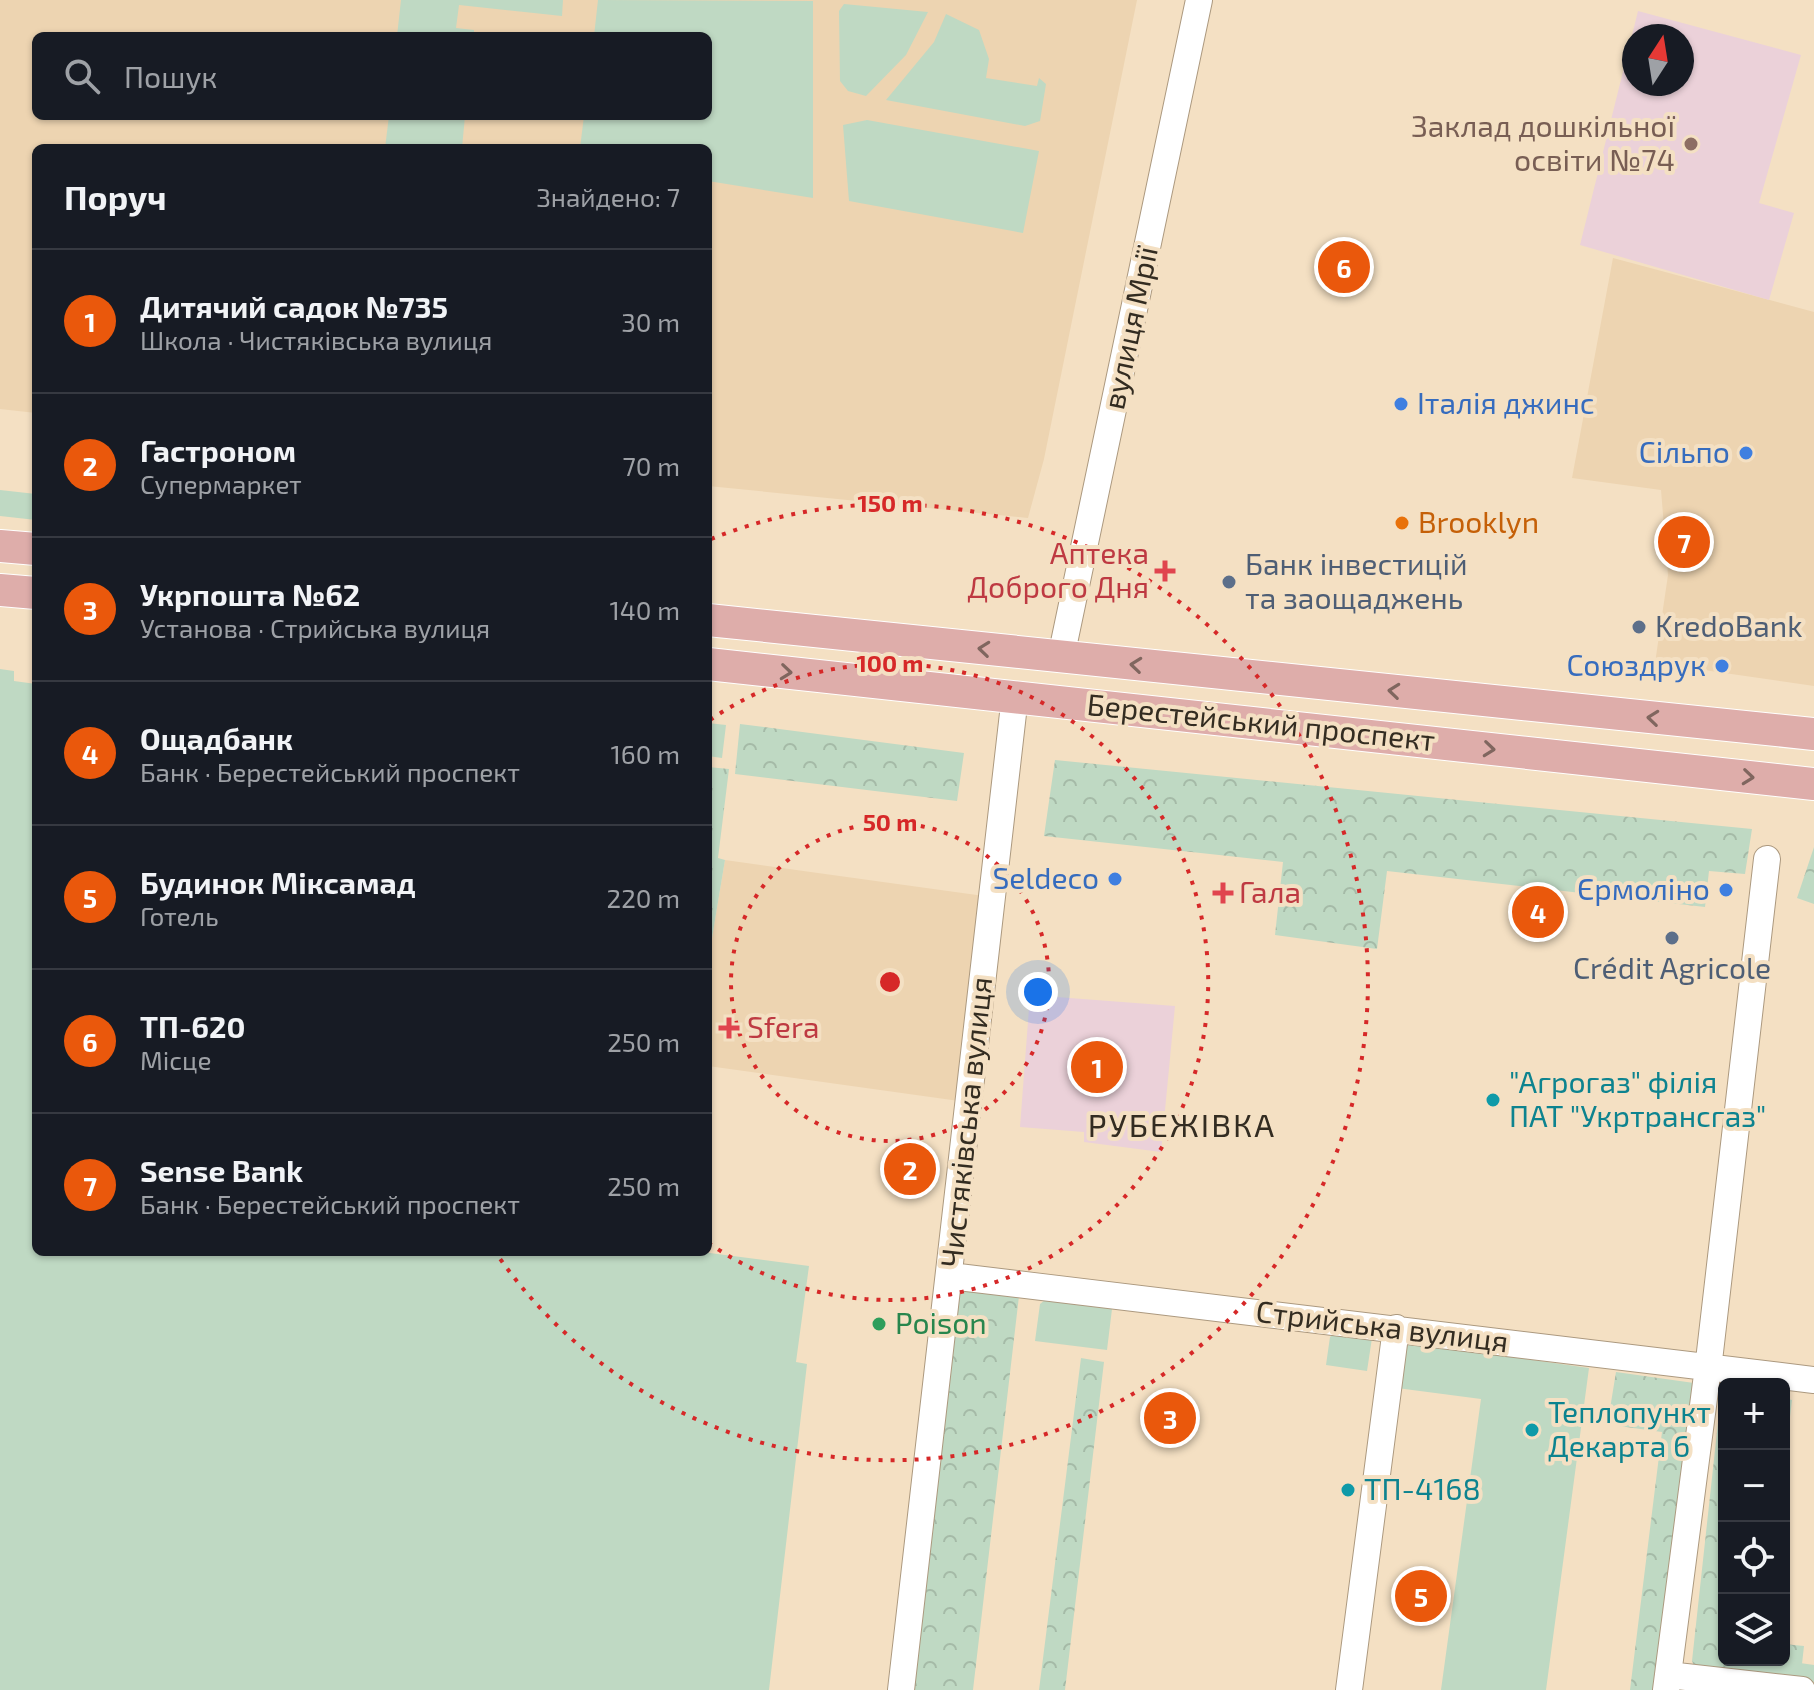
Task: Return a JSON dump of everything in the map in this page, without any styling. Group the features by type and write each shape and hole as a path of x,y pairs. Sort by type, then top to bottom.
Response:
{"main road":[{"path":"0,546 32,549"},
{"path":"0,590 32,593"},
{"name":"Берестейський проспект","path":"712,620 1814,734"},
{"name":"Берестейський проспект","path":"712,664 1814,784"}],"street":[{"name":"вулиця Мрії","path":"1061,657 1199,0"},
{"name":"Чистяківська вулиця","path":"901,1690 1015,696"},
{"path":"1767,859 1708,1366 1667,1682 1802,1690"},
{"name":"Стрийська вулиця","path":"950,1276 1814,1380"},
{"path":"1349,1690 1396,1328"}],"shaded area":[{"path":"0,0 1137,0 1044,459 1028,518 712,486 712,144 32,144 32,413 0,409"},
{"name":"Заклад дошкільної освіти №74","path":"1638,11 1686,24 1635,24"},
{"name":"Заклад дошкільної освіти №74","path":"1694,26 1801,55 1759,203 1794,213 1769,300 1580,245 1622,76 1622,96 1694,96"},
{"path":"1613,258 1814,312 1814,686 1655,663 1668,575 1661,490 1572,478"},
{"path":"725,860 984,896 959,1101 712,1067 712,938"},
{"path":"1030,995 1175,1006 1161,1152 1084,1142 1084,1132 1020,1127"}],"green space":[{"path":"401,0 563,0 562,16 459,5 456,28 474,32 397,32"},
{"path":"598,0 813,1 813,198 712,182 712,144 580,144 584,120 712,120 712,32 594,32"},
{"path":"844,4 928,12 906,55 866,96 848,91 840,81 839,11"},
{"path":"946,14 979,30 989,59 986,78 1037,86 1039,78 1046,84 1040,121 1025,126 886,100 934,42"},
{"path":"388,120 465,120 462,144 386,144"},
{"path":"867,120 1039,151 1023,233 849,201 843,125"},
{"path":"0,490 32,494 32,520 0,516"},
{"path":"0,669 14,671 14,681 32,683 32,1256 712,1256 712,1253 809,1266 796,1362 807,1364 769,1690 0,1690"},
{"path":"712,723 726,725 722,758 712,757"},
{"path":"740,724 964,753 957,801 735,774"},
{"path":"1055,760 1752,829 1745,874 1709,871 1705,907 1387,871 1377,949 1275,935 1283,862 1044,836"},
{"path":"712,767 729,769 718,858 725,860 712,938"},
{"path":"1814,847 1814,904 1797,898"},
{"path":"961,1289 1019,1296 973,1690 911,1690 958,1294"},
{"path":"1050,1296 1104,1302 1112,1309 1107,1350 1035,1341 1040,1304"},
{"path":"1335,1333 1372,1338 1367,1371 1326,1365 1330,1337"},
{"path":"1412,1343 1589,1368 1546,1690 1441,1690 1481,1399 1397,1388 1402,1349"},
{"path":"1081,1358 1104,1362 1065,1690 1039,1690"},
{"path":"1616,1372 1694,1383 1655,1690 1630,1690 1662,1432 1619,1426 1608,1421"},
{"path":"1718,1423 1718,1666 1734,1666 1733,1673 1695,1668 1692,1661"},
{"path":"1790,1645 1804,1646 1802,1664 1790,1662"},
{"path":"1790,1662 1814,1665 1814,1682 1733,1673 1734,1666 1790,1666"}],"place":[{"name":"Заклад дошкільної освіти №74","path":"1691,144"},
{"name":"ТП-620","path":"1344,267"},
{"name":"Італія джинс","path":"1401,404"},
{"name":"Сільпо","path":"1746,453"},
{"name":"Brooklyn","path":"1402,523"},
{"name":"Sense Bank","path":"1684,542"},
{"name":"Аптека Доброго Дня","path":"1165,571"},
{"name":"Банк інвестицій та заощаджень","path":"1229,582"},
{"name":"KredoBank","path":"1639,627"},
{"name":"Союздрук","path":"1722,666"},
{"name":"Seldeco","path":"1115,879"},
{"name":"Єрмоліно","path":"1726,890"},
{"name":"Гала","path":"1223,893"},
{"name":"Ощадбанк","path":"1538,912"},
{"name":"Crédit Agricole","path":"1672,938"},
{"name":"Sfera","path":"729,1028"},
{"name":"Дитячий садок №735","path":"1097,1067"},
{"name":"\"Агрогаз\" філія ПАТ \"Укртрансгаз\"","path":"1493,1100"},
{"name":"Гастроном","path":"910,1169"},
{"name":"Poison","path":"879,1324"},
{"name":"Укрпошта №62","path":"1170,1418"},
{"name":"Теплопункт Декарта 6","path":"1532,1430"},
{"name":"ТП-4168","path":"1348,1490"},
{"name":"Будинок Міксамад","path":"1421,1596"}],"district":[{"name":"РУБЕЖІВКА","path":"1182,1126"}]}
